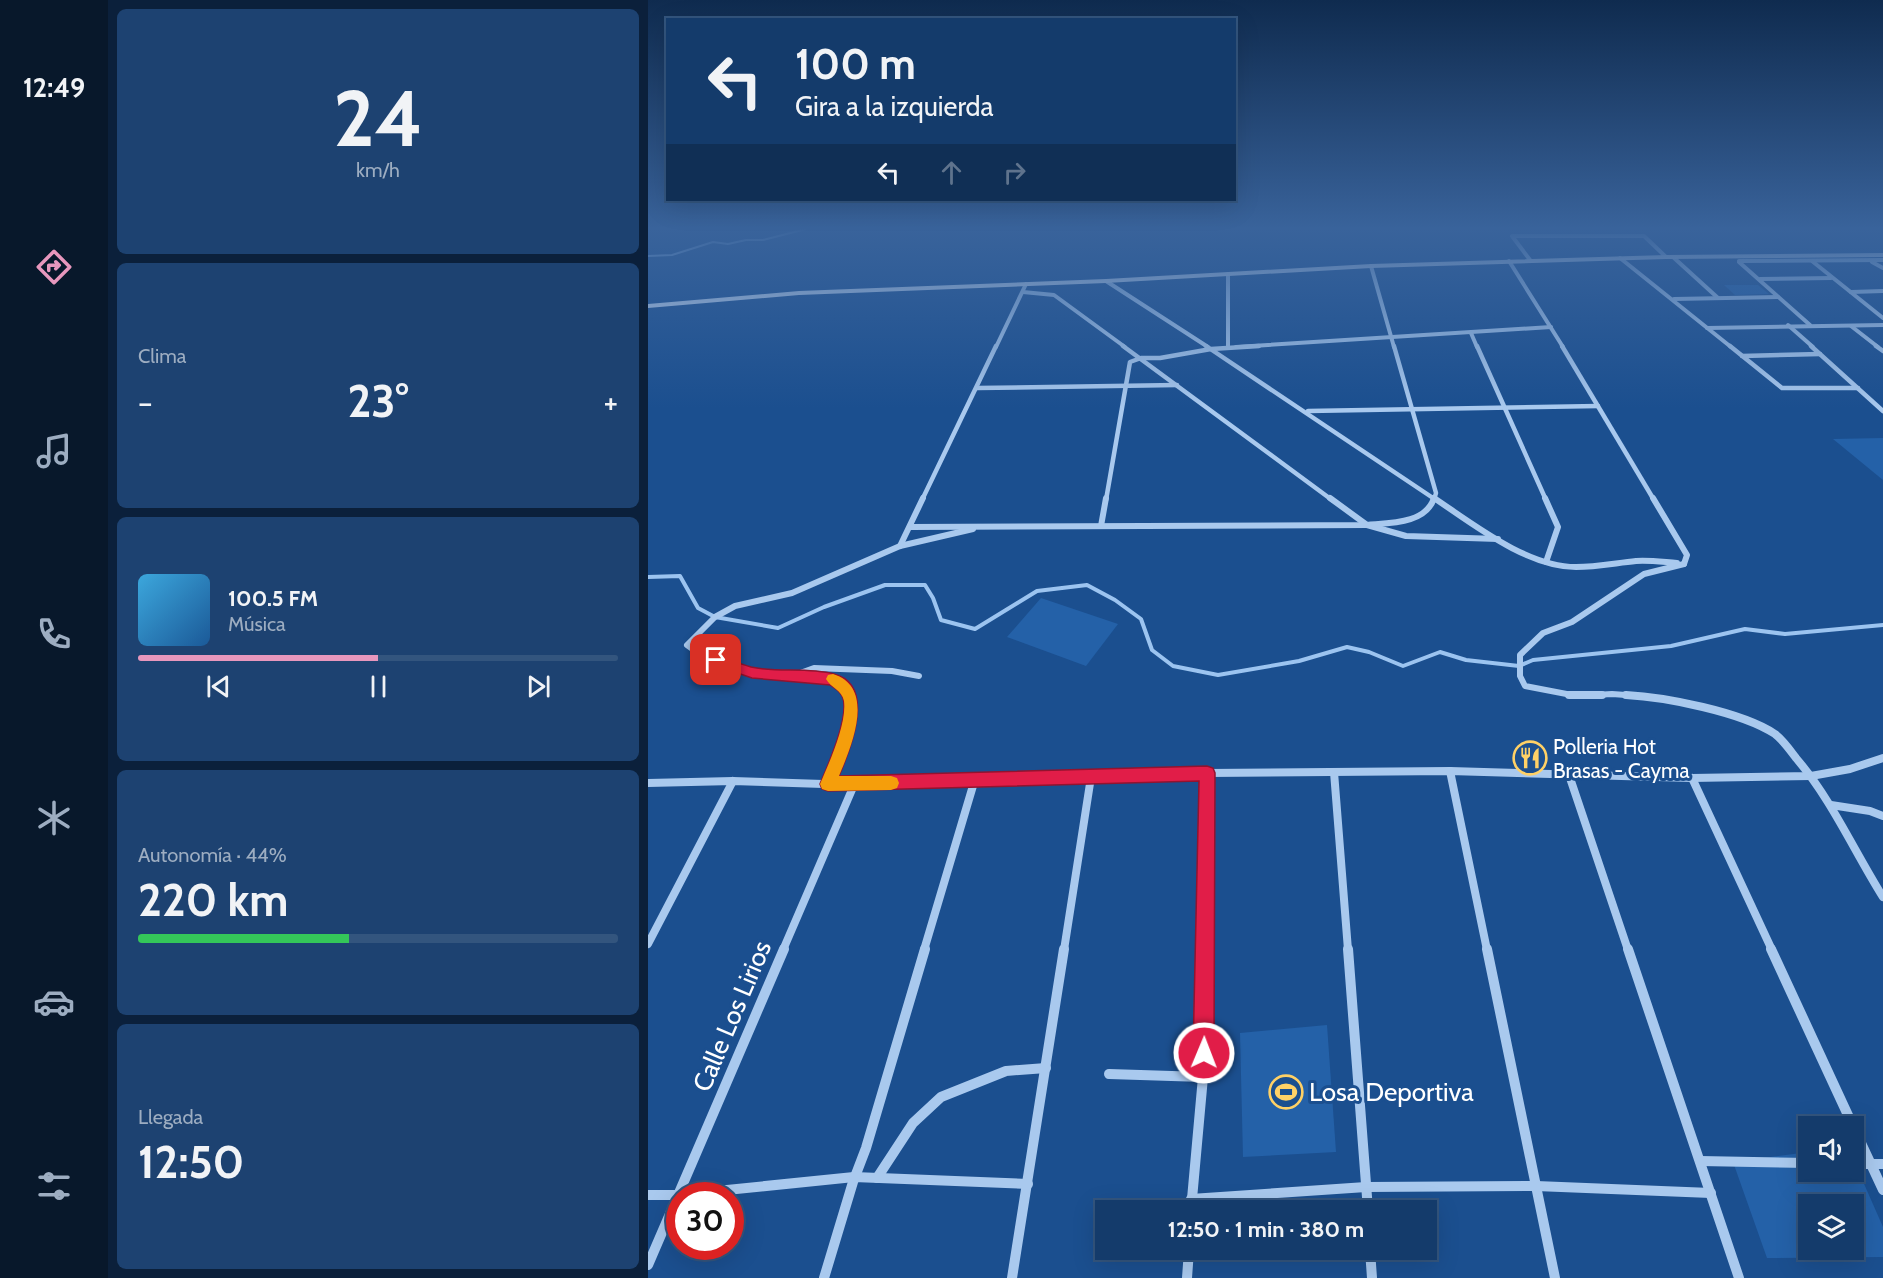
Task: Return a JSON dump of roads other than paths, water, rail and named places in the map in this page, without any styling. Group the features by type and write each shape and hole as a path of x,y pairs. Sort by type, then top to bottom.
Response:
{"main road":[{"path":"648,306 798,293 908,289"}],"street":[{"path":"900,546 1024,289"},
{"path":"1054,295 1055,289"},
{"path":"1118,289 1498,539 1546,562 1575,567 1639,561 1684,564"},
{"path":"1228,289 1228,348"},
{"path":"910,527 1367,525 1402,521 1420,515 1431,508 1436,493 1378,289"},
{"path":"1527,289 1688,555 1684,564"},
{"path":"1659,289 1782,388 1858,388"},
{"path":"1707,289 1718,298"},
{"path":"1770,289 1810,325"},
{"path":"1846,289 1883,318"},
{"path":"1851,292 1883,291"},
{"path":"1023,292 1054,295 1367,525 1406,536 1498,539"},
{"path":"1673,300 1778,297"},
{"path":"1788,325 1883,411"},
{"path":"1851,325 1883,351"},
{"path":"1707,328 1883,325"},
{"path":"1101,526 1130,362 1141,358 1160,358 1211,349 1551,327"},
{"path":"1471,333 1558,527 1546,562"},
{"path":"1742,356 1821,354"},
{"path":"977,388 1178,385"},
{"path":"1306,411 1598,406"},
{"path":"828,784 838,760 849,721 851,700 844,686 833,679 805,679 752,673 698,653 687,645 715,617 735,606 792,593 856,563 900,546 982,527"},
{"path":"1684,564 1644,574 1572,622 1543,633 1520,656 1520,676 1525,686 1570,695 1637,697 1710,711 1774,734 1782,740 1832,805 1883,897"},
{"path":"792,676 814,668 892,671 919,676"},
{"path":"648,783 734,782 854,785 975,779 1207,773 1450,771 1692,778 1811,776 1850,769 1883,758"},
{"path":"1450,771 1555,1278"},
{"path":"1334,772 1367,1200"},
{"path":"1207,773 1203,1077 1191,1199 1366,1187 1536,1186 1711,1193"},
{"path":"1569,775 1738,1278"},
{"path":"1012,1278 1092,777"},
{"path":"1692,778 1849,1116"},
{"path":"824,1278 866,1148 975,779"},
{"path":"648,944 734,782"},
{"name":"Calle Los Lirios","path":"683,1182 854,785"},
{"path":"1832,805 1870,811 1883,816"},
{"path":"877,1178 913,1123 941,1097 1006,1071 1046,1068"},
{"path":"1109,1074 1203,1077"},
{"path":"1864,1149 1883,1190"},
{"path":"1700,1161 1798,1163"},
{"path":"1864,1164 1883,1164"},
{"path":"744,1188 855,1177 1028,1184"},
{"path":"648,1195 666,1195"},
{"name":"Calle Los Lirios","path":"648,1265 666,1222"},
{"path":"1187,1278 1188,1260"},
{"path":"1371,1260 1372,1278"}],"waterway":[{"path":"648,577 680,576 698,608 715,617 778,628 824,607 885,585 925,585 933,598 941,620 975,629 1037,591 1087,585 1115,600 1141,619 1152,650 1173,666 1218,675 1299,661 1347,647 1369,652 1403,666 1440,652 1466,660 1519,666 1533,660 1671,646 1745,629 1785,634 1883,625"}],"place":[{"name":"Polleria Hot Brasas - Cayma","path":"1530,758"},
{"name":"Losa Deportiva","path":"1286,1092"}]}
